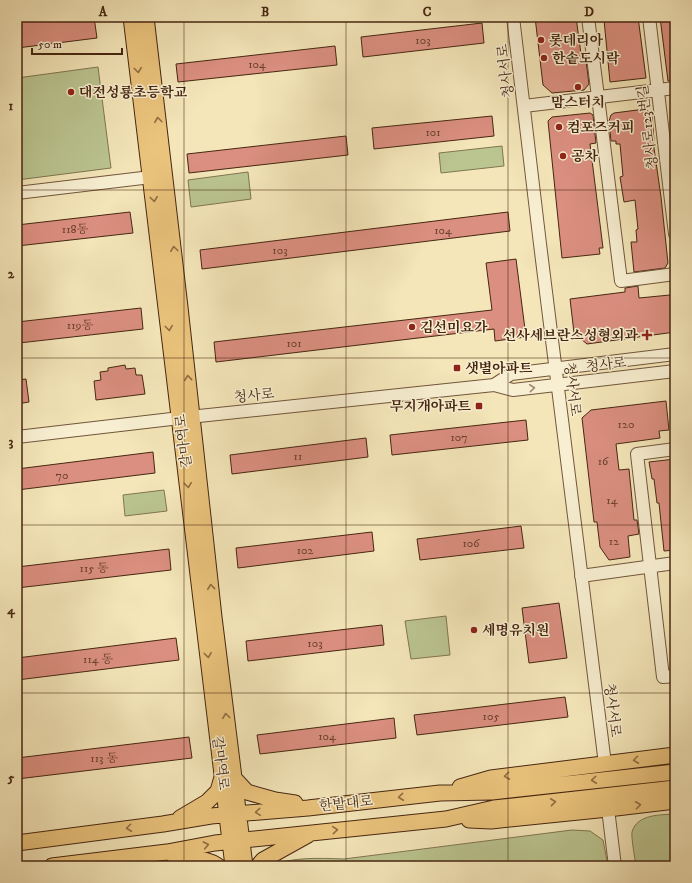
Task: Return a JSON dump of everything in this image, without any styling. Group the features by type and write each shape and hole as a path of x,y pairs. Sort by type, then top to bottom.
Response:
{"main road":[{"name":"갈마역로","path":"131,17 151,177 186,417"},
{"name":"갈마역로","path":"146,17 186,417 236,841 234,866"},
{"path":"440,793 491,778 675,755"},
{"name":"한밭대로","path":"17,843 233,814 308,808 440,793 492,792 675,772"},
{"path":"163,824 184,816 207,802 218,791 228,776 247,792 275,800 293,802 308,808"},
{"name":"한밭대로","path":"52,866 167,852 215,843 446,819 494,808 675,788"},
{"path":"446,819 491,820 675,801"},
{"path":"258,866 263,860 314,832"},
{"name":"갈마역로","path":"236,841 245,866"},
{"path":"167,852 180,858 203,859 218,866"}],"street":[{"name":"청사서로","path":"513,17 557,385 605,764"},
{"path":"588,17 621,281 675,274"},
{"name":"청사로123번길","path":"649,17 675,234"},
{"path":"524,106 675,88"},
{"path":"17,193 151,177"},
{"name":"청사로","path":"494,385 511,374 675,354"},
{"name":"청사로","path":"17,437 186,417 494,385 513,390 675,371"},
{"path":"675,449 637,454 663,677 675,676"},
{"path":"582,576 675,563"},
{"path":"608,809 615,866"}],"green space":[{"path":"98,67 111,168 17,180 17,78"},
{"path":"502,146 504,166 441,173 439,153"},
{"path":"248,172 251,199 191,207 188,180"},
{"path":"164,490 167,511 125,516 123,495"},
{"path":"446,616 450,655 411,659 405,621"},
{"path":"675,814 675,866 636,866 632,835 635,826 644,819 650,817"},
{"path":"572,830 590,831 603,840 608,866 268,866 287,861 315,858 344,859"}],"building":[{"path":"17,17 36,17 37,20 63,17 94,17 97,38 17,48"},
{"path":"535,17 576,17 581,54 585,53 589,84 584,90 552,93 543,85"},
{"path":"609,17 638,17 646,78 610,82 604,20 609,20"},
{"path":"660,17 675,17 675,81 668,81"},
{"path":"482,23 484,43 363,57 361,37"},
{"path":"335,46 337,65 178,82 176,64"},
{"path":"645,109 652,114 653,141 668,263 665,268 634,272 631,242 637,242 636,230 638,229 635,200 624,202 620,177 623,176 620,144 616,144 616,141 611,141 609,121 611,115 614,113"},
{"path":"590,113 593,115 596,143 590,144 603,248 599,248 600,254 562,258 548,121 552,117"},
{"path":"492,116 494,136 374,149 372,128"},
{"path":"346,136 348,155 189,173 187,154"},
{"path":"130,212 133,233 17,246 17,225"},
{"path":"508,212 510,231 202,269 200,250"},
{"path":"516,259 526,337 495,341 494,329 216,362 214,342 492,310 486,263"},
{"path":"638,286 639,298 670,295 675,332 587,344 574,333 570,299 625,292 625,288"},
{"path":"141,308 143,329 19,343 17,322"},
{"path":"125,365 126,369 135,368 136,375 142,375 145,394 96,400 94,381 101,380 100,372 108,371 108,368"},
{"path":"26,379 29,402 17,404 17,380"},
{"path":"666,401 669,430 659,431 660,438 616,444 619,470 629,469 634,520 637,520 639,534 628,536 630,557 609,560 600,547 597,522 594,522 582,418 591,410"},
{"path":"526,420 528,440 392,455 390,435"},
{"path":"366,438 368,457 232,474 230,455"},
{"path":"153,452 155,473 17,490 17,469"},
{"path":"675,459 675,550 664,551 659,503 657,503 654,479 652,479 649,462"},
{"path":"521,526 524,548 420,560 417,539"},
{"path":"372,532 374,551 238,568 236,548"},
{"path":"169,549 171,570 17,588 17,567"},
{"path":"559,603 567,658 529,663 522,608"},
{"path":"382,625 384,645 248,661 246,641"},
{"path":"176,638 179,660 17,680 17,658"},
{"path":"565,697 568,717 417,735 414,715"},
{"path":"394,718 396,738 260,754 257,735"},
{"path":"189,737 192,758 17,779 17,758"}],"place":[{"name":"롯데리아","path":"541,40"},
{"name":"한솥도시락","path":"544,58"},
{"name":"맘스터치","path":"578,87"},
{"name":"대전성룡초등학교","path":"71,92"},
{"name":"컴포즈커피","path":"559,127"},
{"name":"공차","path":"563,156"},
{"name":"김선미요가","path":"412,327"},
{"name":"선사세브란스성형외과","path":"647,335"},
{"name":"샛별아파트","path":"457,368"},
{"name":"무지개아파트","path":"479,406"},
{"name":"세명유치원","path":"474,630"}]}
